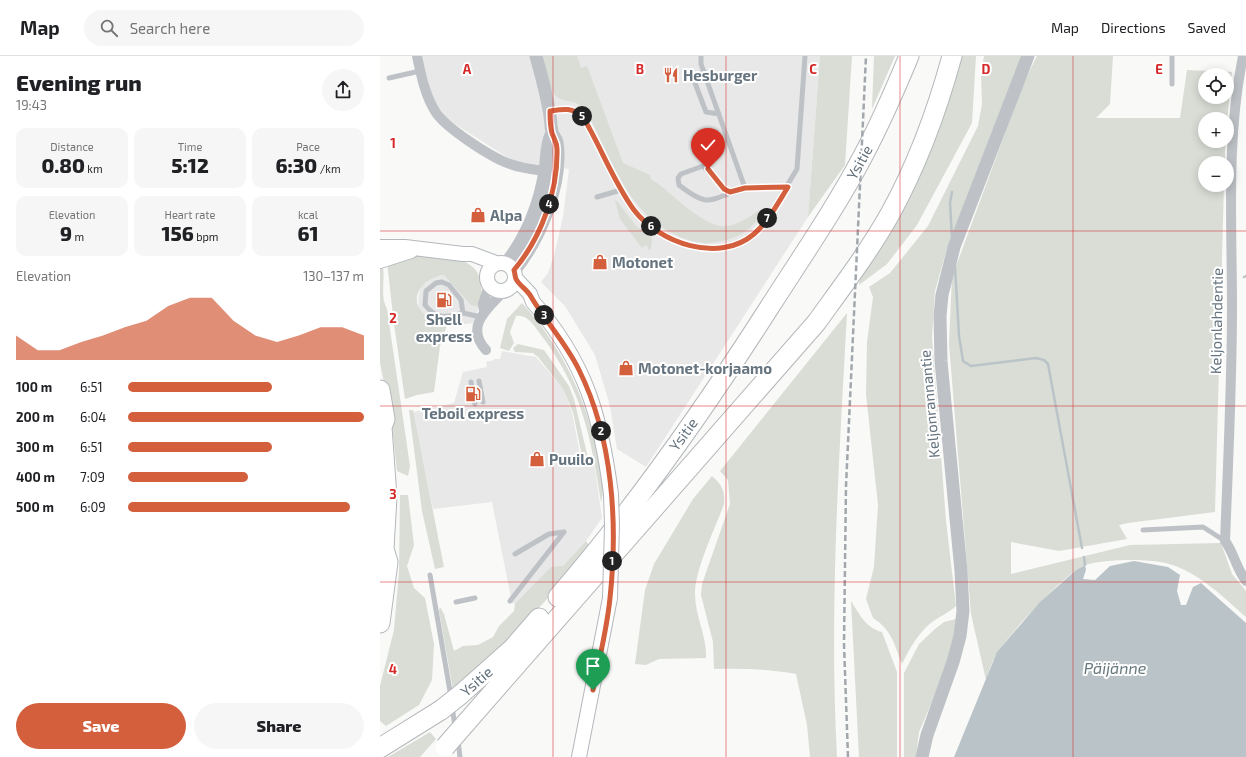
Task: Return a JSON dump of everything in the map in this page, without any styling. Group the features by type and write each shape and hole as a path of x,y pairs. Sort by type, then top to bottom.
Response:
{"highway":[{"name":"Ysitie","path":"380,748 441,710 513,648 580,571 650,481 733,365 825,220 863,157 888,106 909,56"},
{"path":"447,754 465,724 816,323 861,260 893,208 926,137 943,89 952,56"},
{"path":"380,390 385,419 381,426 387,497 382,553 388,562 380,623"}],"main road":[{"path":"380,247 405,247 463,254 469,260 502,277 533,302 566,345 587,387 601,431 611,494 612,533 610,598 579,757"},
{"path":"380,261 406,254 415,249"}],"street":[{"path":"417,56 428,99 436,113 446,124 473,143 508,164 551,172"},
{"path":"482,314 490,307 502,277 534,214 551,172 556,140 552,133 550,111 536,56"},
{"name":"Keljonrannantie","path":"922,757 927,735 953,662 960,636 963,611 961,571 941,361 940,316 942,295 954,247 1028,56"},
{"name":"Keljonlahdentie","path":"1243,56 1231,141 1232,315 1230,431 1225,541 1230,548 1238,571 1246,581"},
{"path":"486,350 479,343 477,328 482,314 483,304 502,277"}],"lane":[{"path":"700,56 745,188"},
{"path":"550,111 568,109 576,110 583,117 622,190 635,211 664,235 692,246 715,248 736,244 754,234 775,207 788,187 797,169 805,56"},
{"path":"1172,56 1172,84"},
{"path":"389,78 420,71"},
{"path":"704,71 695,78 695,83 706,112 719,114"},
{"path":"734,192 724,189 708,169 703,166 681,174 678,178 679,186 702,201 714,200 745,188 788,187"},
{"path":"597,197 622,190"},
{"path":"463,313 461,300 449,285 442,282 436,283 426,291 425,305 438,317 448,317 463,313 482,314"},
{"path":"479,381 483,402"},
{"path":"471,382 475,404"},
{"path":"1143,530 1203,527 1225,541"},
{"path":"510,601 564,532 549,534 515,554"},
{"path":"430,575 447,754"},
{"path":"456,602 475,598"}],"shaded area":[{"path":"421,56 820,56 808,217 646,467 617,449 610,406 595,355 565,306 541,282 548,273 555,252 563,217 569,169 513,161 447,119 432,98"},
{"path":"543,56 577,56 581,68 587,66 623,163 650,175 651,179 698,216 709,222 719,226 732,225 746,219 761,209 763,212 759,218 743,233 731,239 711,243 699,242 681,237 670,232 657,223 636,202 627,190 587,113 579,104 560,99 553,92 549,83"},
{"path":"820,56 852,56 845,165 808,217"},
{"path":"874,56 895,56 872,109"},
{"path":"958,56 976,56 972,123 917,225 887,264 859,285 861,272"},
{"path":"984,56 1023,56 1007,93 947,248 935,291 932,337 946,521 956,606 932,622 918,636 902,664 892,638 884,627 873,618 866,599 874,567 878,505 866,394 867,342 873,297 869,287 890,273 928,226 978,126 982,104 981,74"},
{"path":"1037,56 1113,56 1110,104 1096,118 1180,118 1187,70 1198,70 1198,104 1229,104 1228,112 1198,112 1198,148 1225,148 1225,156 1198,156 1198,192 1224,192 1215,512 1119,525 1127,539 1059,551 1011,542 1011,574 1130,545 1221,543 1232,574 1246,591 1246,617 1201,579 1169,564 1127,560 1104,561 1085,565 1052,590 1004,643 996,655 986,680 971,614 949,344 952,277 1024,82"},
{"path":"615,201 617,201 636,226 652,238 651,249 649,250 646,245 642,248 620,219"},
{"path":"419,255 446,257 458,259 468,263 480,278 481,291 479,307 471,305 444,275 432,278 422,286 417,297 417,303 420,309 432,319 447,325 440,346 434,392 405,399 387,262"},
{"path":"380,266 383,267 383,294 387,309 410,466 408,476 397,471 391,418 380,363"},
{"path":"444,275 479,307 473,323 456,325 442,323 428,317 419,308 418,298 421,287 434,277"},
{"path":"522,303 537,321 562,358 581,398 594,440 602,478 603,488 601,502 593,456 583,414 566,375 555,355 533,325 527,319 520,316 516,316 510,332 514,343 509,351 500,348 507,319"},
{"path":"847,313 836,535 834,646 837,757 810,757 807,725 796,674 755,669 714,669 713,642 701,595 702,584 730,504 728,480 720,471"},
{"path":"518,344 544,350 569,386 574,399 589,462 583,461 573,412 563,389 538,357 533,353 515,352 513,348"},
{"path":"502,351 536,357 563,389 572,412 581,460 594,462 602,518 586,541 563,566 515,604 512,603 492,502 433,509 413,412 454,403 463,372 487,367 486,362 494,359 500,359"},
{"path":"409,410 413,410 444,567 435,569 422,511"},
{"path":"712,476 722,488 724,504 698,573 695,594 697,610 705,642 706,658 659,659 646,665 635,664 645,590 654,564 693,499"},
{"path":"400,495 408,495 414,545 407,566 414,588 425,598 434,644 432,680 419,705 386,726 380,721 380,686 394,630 399,572"},
{"path":"586,541 590,546 548,598 512,637 453,690 439,611 440,607 444,614 454,651 463,646 478,645 493,637 499,626 514,611 515,604 551,567 563,566"},
{"path":"851,601 868,624 876,630 882,632 897,672 897,757 859,757"},
{"path":"956,619 954,640 944,674 919,732 916,757 904,757 904,673 919,644 944,622"},
{"path":"430,732 436,739 420,757 388,757"}],"water":[{"name":"Päijänne","path":"1134,561 1168,567 1180,575 1177,591 1181,605 1186,605 1193,587 1201,583 1246,623 1246,757 954,757 997,652 1040,602 1076,570 1085,565 1086,570 1083,579 1095,580 1110,566"}],"waterway":[{"path":"952,192 950,203 952,238"},
{"path":"955,266 959,336 963,361 971,366 1036,358 1044,360 1048,364 1082,548"},
{"path":"1084,557 1085,565"}],"railway":[{"path":"848,757 844,644 846,486 866,56"}],"place":[{"name":"Hesburger","path":"671,75"},
{"name":"Alpa","path":"478,215"},
{"name":"Motonet","path":"600,262"},
{"name":"Shell express","path":"444,300"},
{"name":"Motonet-korjaamo","path":"626,368"},
{"name":"Teboil express","path":"473,394"},
{"name":"Puuilo","path":"537,459"}],"route":[{"path":"593,690 603,643 610,598 612,564 611,494 601,431 595,408 587,387 566,345 533,302 530,294 515,278 514,270 523,259 533,242 554,193 557,150 556,140 552,133 550,111 568,109 576,110 583,117 622,190 635,211 652,227 664,235 692,246 715,248 736,244 754,234 788,187 745,188 730,192 724,189 708,169"}]}
